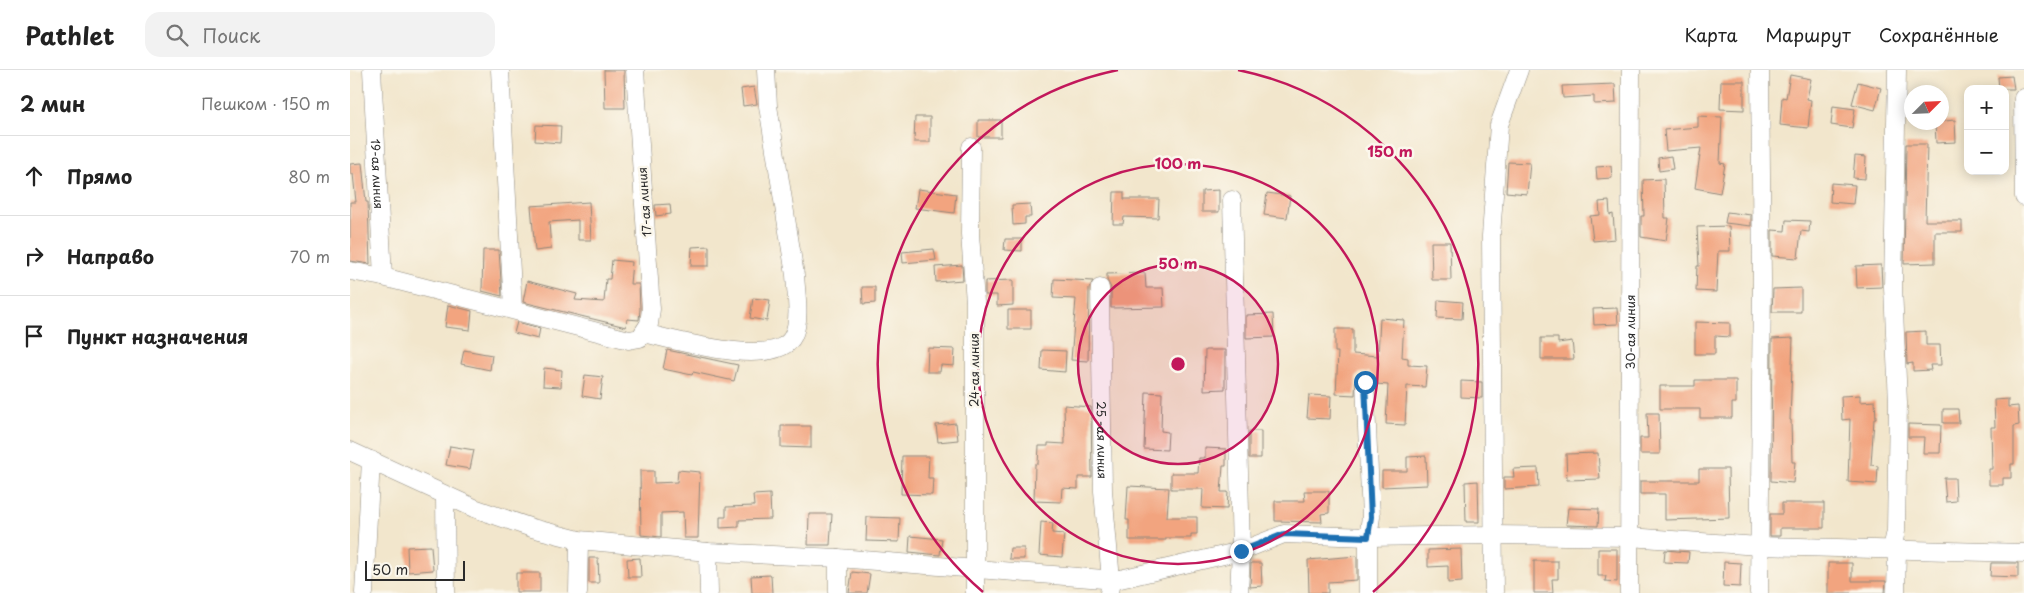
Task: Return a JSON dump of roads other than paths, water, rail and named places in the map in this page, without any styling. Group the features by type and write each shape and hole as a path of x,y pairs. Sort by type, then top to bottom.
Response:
{"street":[{"name":"19-ая линия","path":"372,70 383,277"},
{"path":"500,70 513,309"},
{"name":"17-ая линия","path":"635,70 651,309 649,324 644,333"},
{"path":"350,271 383,277 513,309 629,340 640,338 644,333 738,352 763,352 781,348 793,336 797,302 795,275 768,106 766,70"},
{"path":"1494,593 1491,236 1499,125 1519,70"},
{"name":"30-ая линия","path":"1629,593 1631,70"},
{"path":"1759,593 1762,280 1760,70"},
{"path":"1896,593 1894,549 1896,531 1898,403 1892,287 1897,70"},
{"path":"2023,98 2024,197"},
{"name":"24-ая линия","path":"971,148 970,234 975,302 975,593"},
{"path":"1232,200 1241,551 1239,593"},
{"name":"25 -ая линия","path":"1100,288 1103,491 1110,586"},
{"path":"1365,382 1371,517 1368,537 1368,593"},
{"path":"350,451 446,496 532,528 579,540 708,552 838,558 975,570 1110,586 1146,574 1241,551 1284,534 1368,537 1493,535 1629,537 1759,546 2024,553"},
{"path":"364,593 358,523 370,460"},
{"path":"446,496 446,593"},
{"path":"578,593 579,540"},
{"path":"708,552 709,593"},
{"path":"838,558 838,593"}]}
